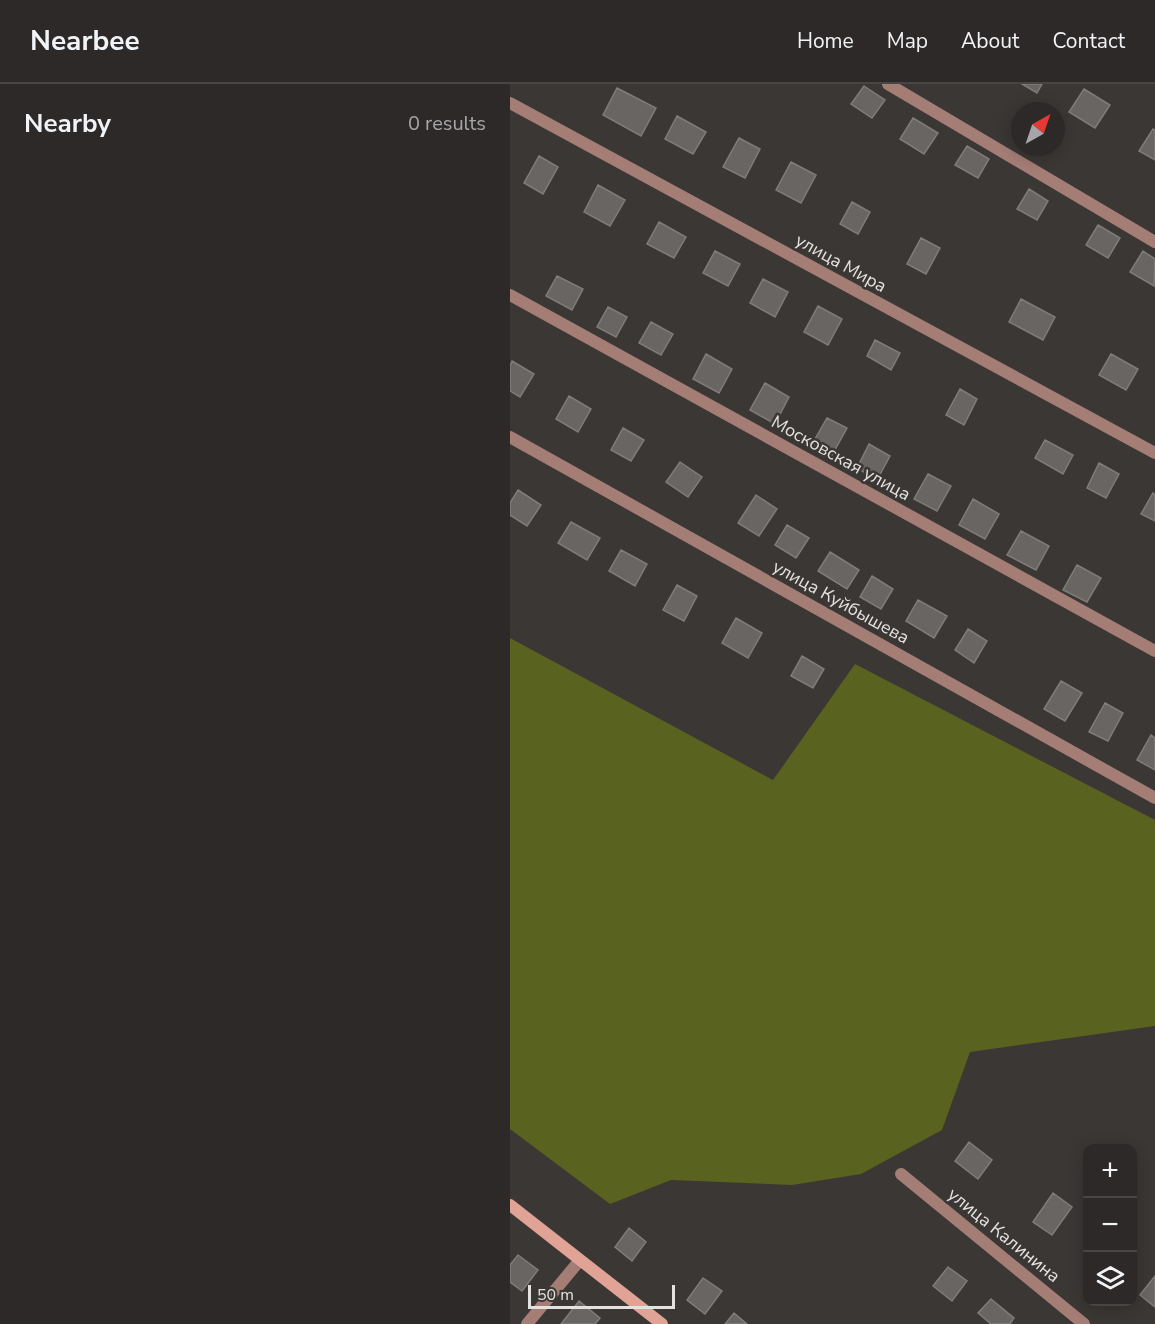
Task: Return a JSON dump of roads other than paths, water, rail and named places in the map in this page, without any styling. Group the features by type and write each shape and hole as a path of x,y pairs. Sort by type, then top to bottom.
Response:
{"main road":[{"path":"510,1206 662,1324"}],"street":[{"path":"888,84 1155,242"},
{"name":"улица Мира","path":"510,103 1155,453"},
{"name":"Московская улица","path":"510,295 1155,651"},
{"name":"улица Куйбышева","path":"510,437 1155,798"},
{"name":"улица Калинина","path":"901,1174 1084,1324"},
{"path":"527,1324 580,1260"}]}
